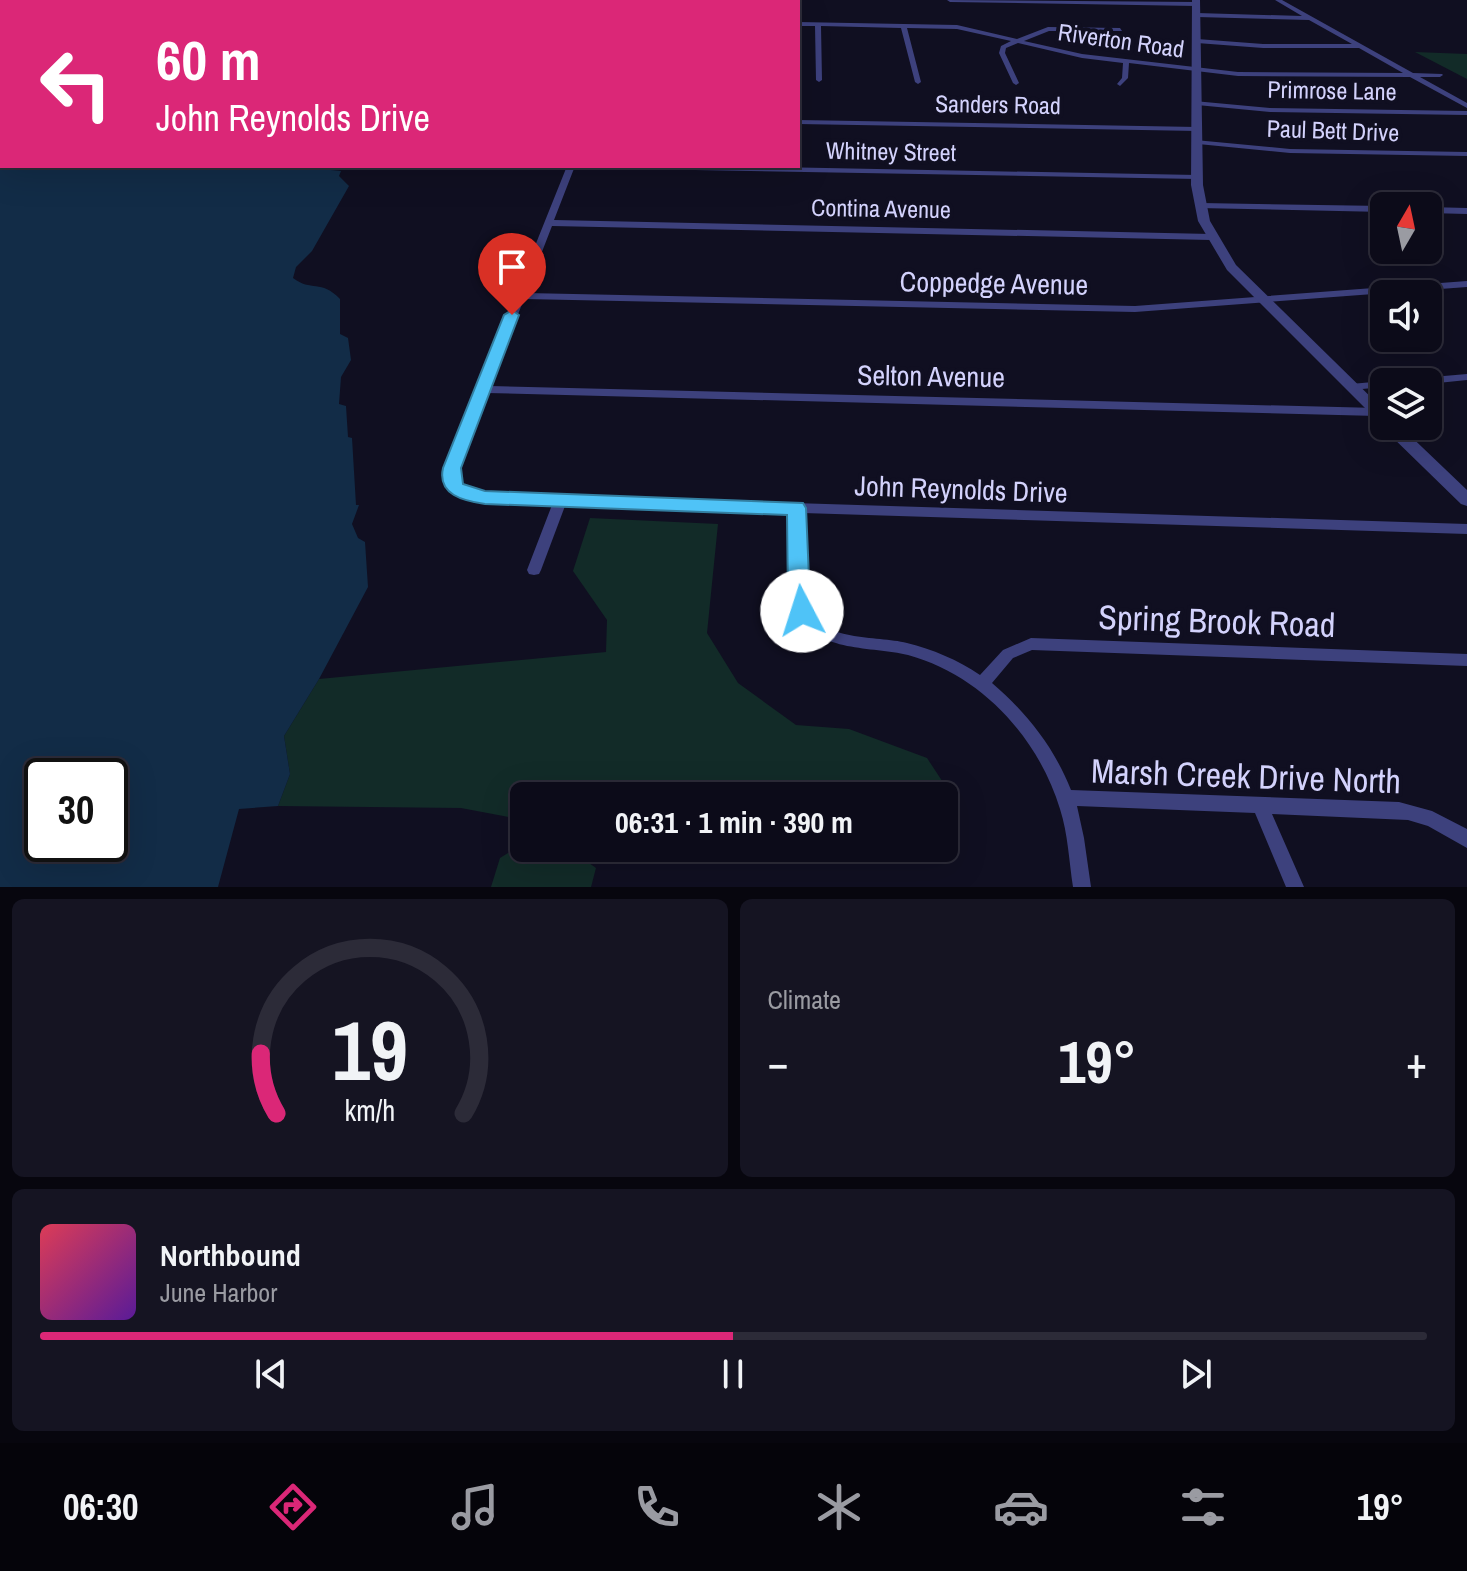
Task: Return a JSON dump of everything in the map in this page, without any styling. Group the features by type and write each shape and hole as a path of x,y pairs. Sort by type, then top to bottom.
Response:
{"street":[{"path":"950,0 1196,6 1242,19 1311,18"},
{"path":"1278,0 1467,106"},
{"path":"1196,6 1197,177 1201,206 1211,237 1231,267 1261,300 1370,406"},
{"name":"Riverton Road","path":"800,24 969,28 1069,54 1250,75 1440,75"},
{"path":"818,24 819,80"},
{"path":"904,26 918,82"},
{"path":"1016,83 1001,49 1017,40 1054,28 1120,30"},
{"path":"1197,41 1263,46 1361,46"},
{"path":"1120,84 1125,78 1126,62"},
{"name":"Primrose Lane","path":"1197,103 1270,110 1467,113"},
{"name":"Sanders Road","path":"800,122 1198,136"},
{"name":"Paul Bett Drive","path":"1198,136 1290,151 1467,154"},
{"path":"484,389 570,168"},
{"name":"Whitney Street","path":"696,168 1197,177"},
{"path":"1201,206 1370,209"},
{"path":"1442,210 1467,211"},
{"name":"Contina Avenue","path":"549,223 1211,237"},
{"name":"Coppedge Avenue","path":"520,296 1135,309 1467,284"},
{"path":"1442,379 1467,377"},
{"path":"1351,387 1370,385"},
{"name":"Selton Avenue","path":"484,389 1370,416"},
{"name":"John Reynolds Drive","path":"484,389 450,476 455,488 476,497 1467,529"},
{"path":"1405,440 1467,500"},
{"path":"534,570 560,501"},
{"path":"796,508 799,601 807,618 828,634 910,649 945,663 981,684 1027,726 1049,761 1065,798 1074,830 1082,887"},
{"name":"Spring Brook Road","path":"981,684 1008,654 1031,644 1467,660"},
{"name":"Marsh Creek Drive North","path":"1065,798 1399,810 1424,815 1447,825 1467,839"},
{"path":"1260,805 1295,887"}],"green space":[{"path":"1415,52 1467,54 1467,79"},
{"path":"590,518 718,524 707,633 738,683 796,725 849,729 927,758 943,782 510,782 510,817 461,808 278,806 290,774 284,736 319,679 606,652 607,620 573,571"},
{"path":"508,853 510,862 581,862 596,868 591,887 491,887 500,858"}],"water":[{"path":"0,168 330,168 341,171 339,176 349,186 312,251 296,267 293,278 327,289 340,299 340,334 348,338 351,360 341,377 339,404 346,406 348,437 352,438 356,505 359,505 352,524 358,538 365,542 368,587 319,679 284,736 290,774 278,806 239,809 218,887 0,887"}],"route":[{"path":"512,315 452,468 450,476 455,488 476,497 796,508 799,601 802,611"}]}
